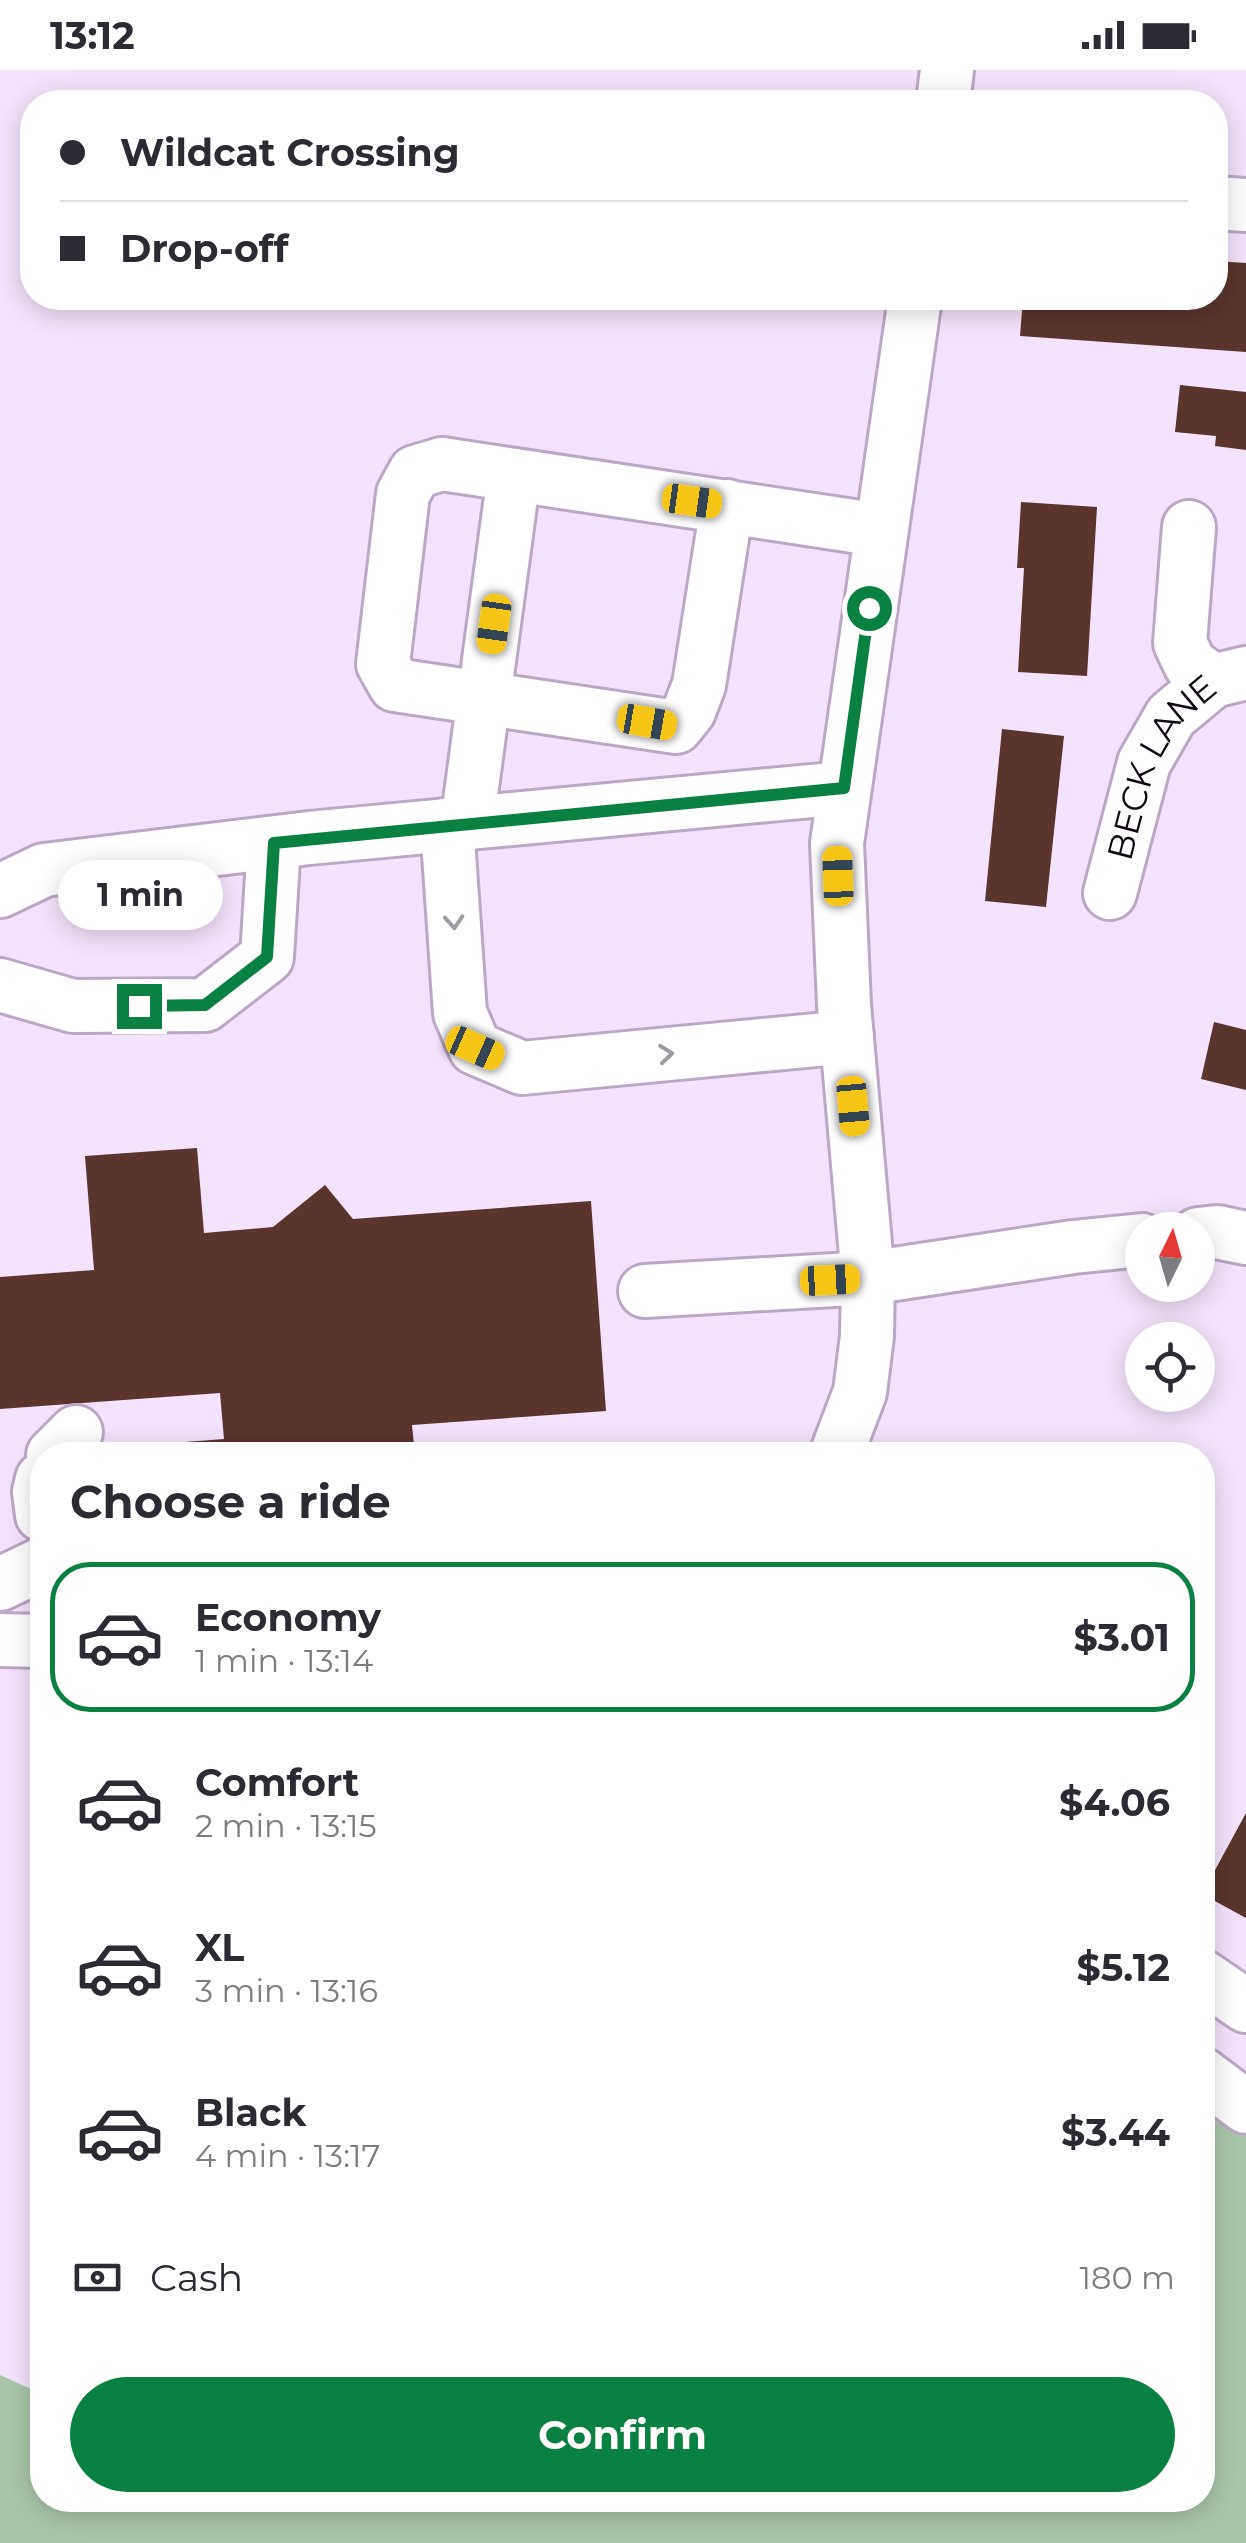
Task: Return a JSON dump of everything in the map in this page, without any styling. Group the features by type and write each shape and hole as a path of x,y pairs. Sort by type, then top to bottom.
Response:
{"street":[{"path":"841,1442 860,1392 868,1278 847,1037 837,844 912,310"},
{"path":"726,506 699,685 689,712 676,727 396,685 384,664 403,494 414,472 442,464 514,474 726,506 880,530"},
{"path":"514,474 484,698 457,824 460,1013 475,1048 522,1068 847,1037"},
{"path":"1189,527 1180,643 1190,664 1229,677"},
{"name":"BECK LANE","path":"1110,893 1144,763 1172,716 1229,677"},
{"path":"0,891 44,870 457,824 844,788"},
{"path":"0,984 73,1006 205,1005 267,957 274,843"},
{"path":"1215,1232 1246,1238"},
{"path":"644,1291 868,1278 1125,1242"},
{"path":"0,1584 30,1570"},
{"path":"0,1640 30,1640"},
{"path":"1215,1985 1246,2006"},
{"path":"1215,2083 1246,2106"}],"green space":[{"path":"1215,2105 1246,2128 1246,2543 0,2543 0,2375 30,2389 30,2512 1215,2512"}],"building":[{"path":"1228,262 1246,263 1246,352 1020,336 1022,310 1228,310"},
{"path":"1180,385 1246,392 1246,450 1215,446 1216,436 1175,432"},
{"path":"1021,502 1097,507 1087,676 1018,672 1024,568 1017,568"},
{"path":"1002,729 1064,736 1046,907 985,901"},
{"path":"1214,1022 1246,1030 1246,1090 1201,1079"},
{"path":"197,1148 204,1233 273,1227 325,1185 353,1219 591,1201 606,1411 412,1425 414,1442 185,1442 224,1439 220,1393 0,1409 0,1277 94,1270 85,1156"},
{"path":"1246,1813 1246,1918 1215,1901 1215,1870"}],"route":[{"path":"139,1006 205,1005 267,957 274,843 844,788 869,608"}]}
